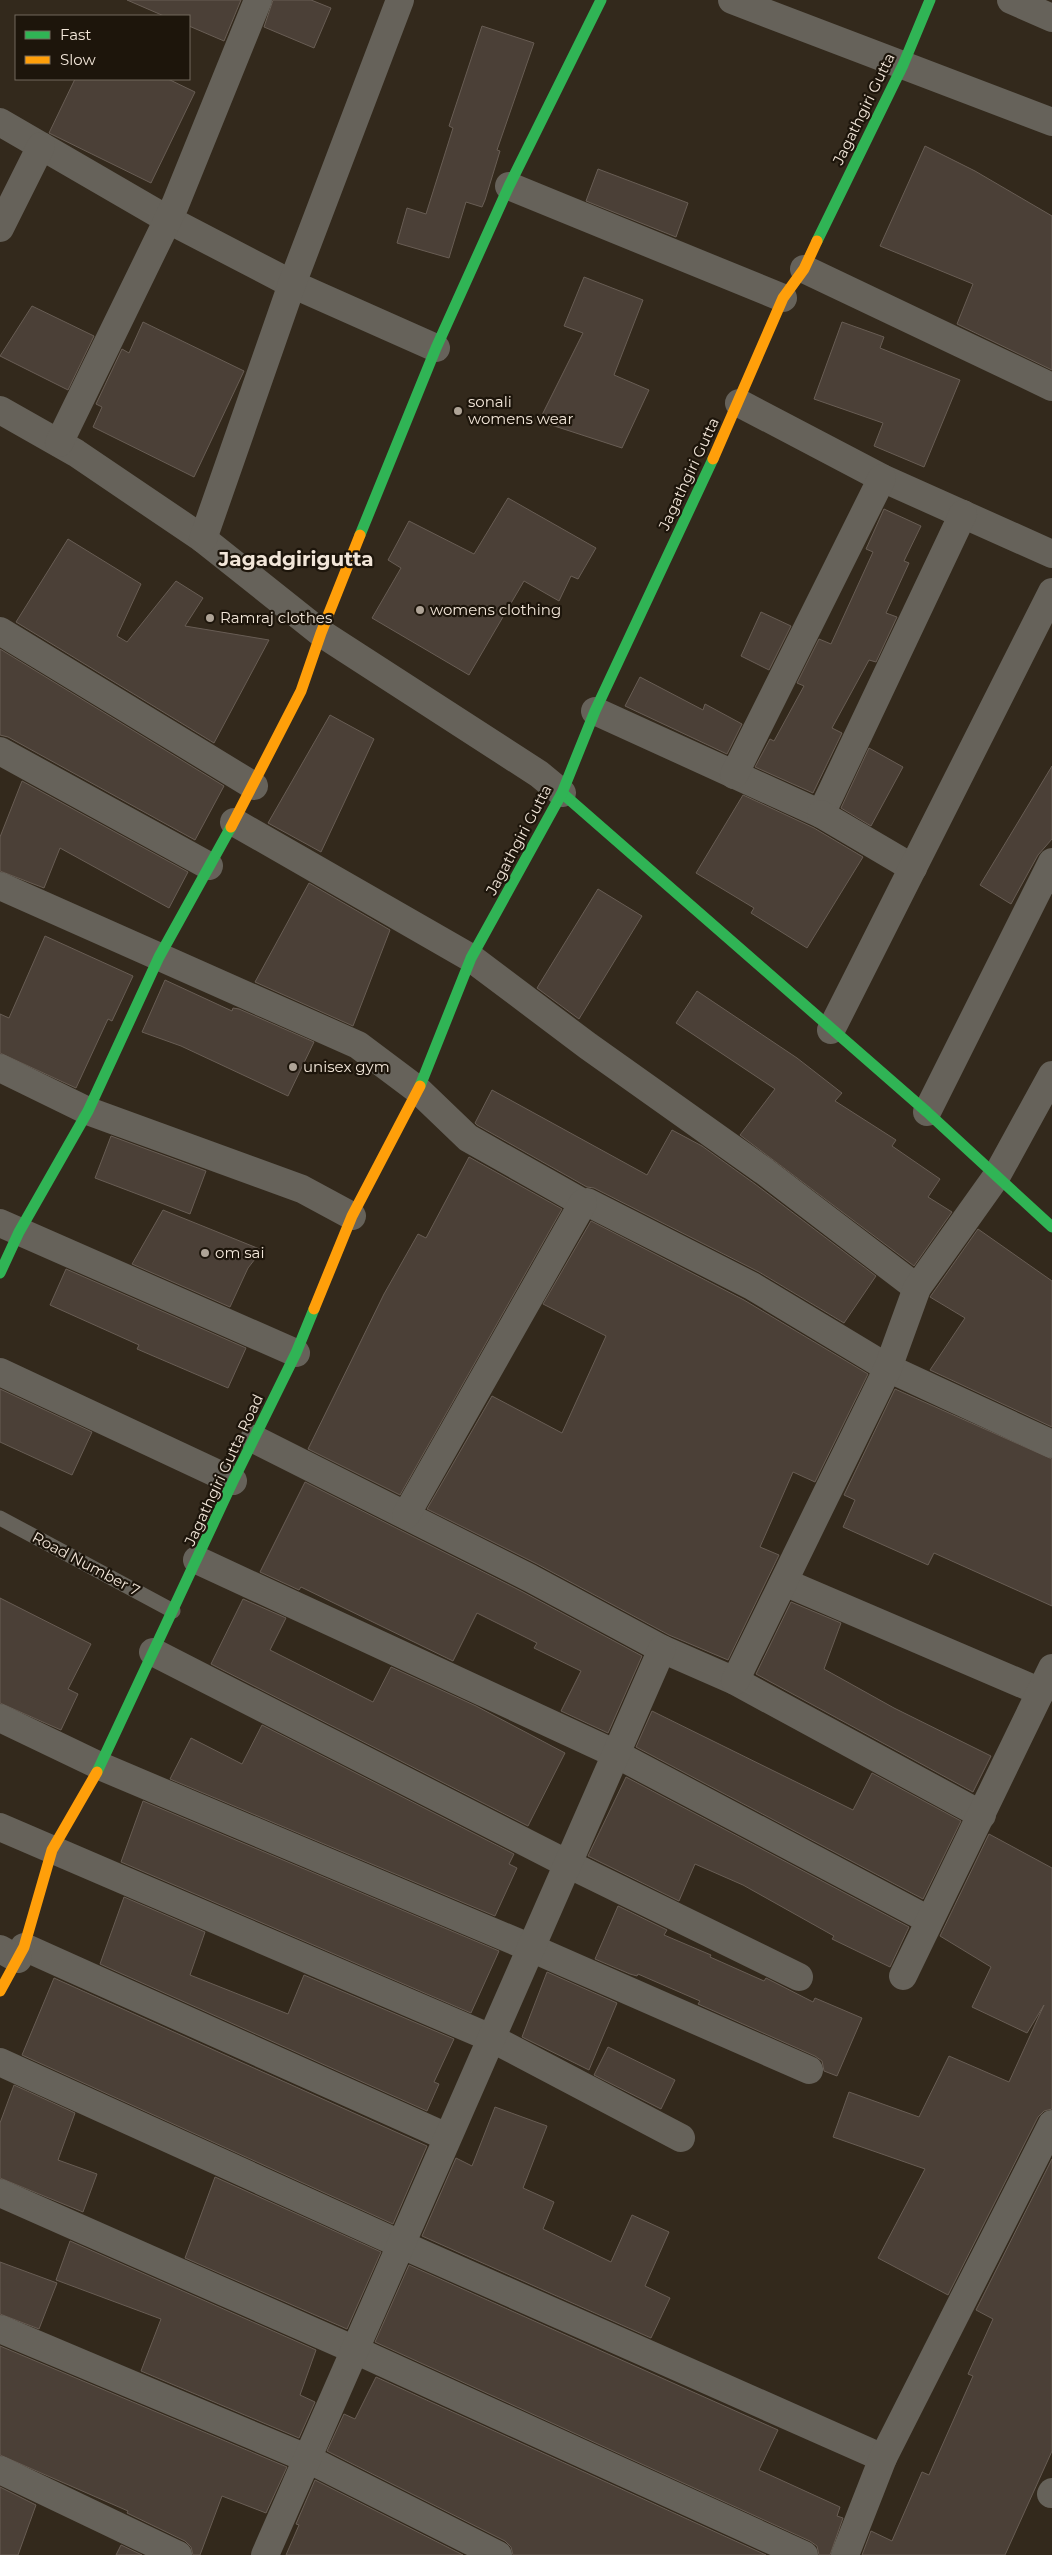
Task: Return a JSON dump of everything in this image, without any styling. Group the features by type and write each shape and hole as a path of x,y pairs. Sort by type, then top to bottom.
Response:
{"street":[{"path":"59,443 167,218 258,0"},
{"path":"203,539 292,284 400,0"},
{"path":"0,1273 10,1228 88,1111 159,957 254,786 301,691 321,633 436,348 509,186 601,0"},
{"path":"732,0 1052,122"},
{"name":"Jagathgiri Gutta","path":"471,958 562,792 595,711 739,403 783,298 804,269 903,65 930,0"},
{"path":"1011,0 1052,18"},
{"path":"0,122 167,218 292,284 436,348"},
{"path":"0,228 42,146"},
{"path":"509,186 783,298"},
{"path":"804,269 1052,387"},
{"path":"739,403 882,478 1052,554"},
{"path":"0,410 59,443 203,539 321,633 539,774 562,792 831,1030 927,1112 1052,1228"},
{"path":"734,776 882,478"},
{"path":"821,814 963,514"},
{"path":"831,1030 1052,592"},
{"path":"0,631 254,786"},
{"path":"595,711 734,776 821,814 912,868"},
{"path":"0,751 209,866"},
{"path":"234,822 471,958 588,1046 764,1171 917,1288"},
{"path":"927,1112 1052,862"},
{"path":"0,886 358,1045 418,1090 468,1138 583,1203 587,1202 752,1286 888,1368 1052,1444"},
{"name":"Jagathgiri Gutta Road","path":"0,1991 52,1850 100,1766 233,1481 296,1353 352,1216 418,1090 471,958"},
{"path":"0,1068 88,1111 302,1189 352,1216"},
{"path":"735,1681 888,1368 917,1288 996,1177 1052,1075"},
{"path":"406,1515 583,1203"},
{"path":"10,1228 296,1353"},
{"path":"0,1372 233,1481"},
{"path":"254,1439 530,1578 662,1650 735,1681 982,1815"},
{"path":"197,1560 616,1754 929,1920"},
{"path":"784,1582 1046,1680 982,1815 929,1920 904,1976"},
{"path":"265,2555 662,1650"},
{"path":"153,1652 568,1864 799,1977"},
{"path":"0,1718 100,1766 531,1948 809,2070"},
{"path":"0,1827 491,2038 681,2138"},
{"path":"14,1952 447,2137"},
{"path":"0,2062 400,2244 883,2458"},
{"path":"845,2555 883,2458 1052,2124"},
{"path":"0,2193 355,2350 804,2555"},
{"path":"0,2329 306,2458 498,2555"},
{"path":"0,2470 178,2555"}],"lane":[{"name":"Road Number 7","path":"0,1518 173,1611"}],"building":[{"path":"127,0 241,0 224,41 190,26 190,15 162,15"},
{"path":"273,0 311,0 331,8 314,48 264,27"},
{"path":"482,26 534,43 497,150 500,151 485,200 482,207 466,202 449,258 397,243 407,208 426,214 453,128 449,126"},
{"path":"75,80 170,80 195,92 151,183 49,133"},
{"path":"925,146 975,171 1052,216 1052,370 957,324 973,284 880,246"},
{"path":"598,169 688,203 676,237 586,201"},
{"path":"584,277 643,300 614,375 649,390 622,448 539,421 583,333 564,326"},
{"path":"32,306 94,336 68,390 0,356"},
{"path":"143,322 244,371 194,477 93,427 102,407 96,404 122,349 129,353"},
{"path":"842,322 884,337 880,348 960,380 924,467 874,446 883,423 814,399"},
{"path":"508,498 596,548 578,579 571,576 559,601 524,581 469,675 372,618 401,568 388,560 409,521 474,554"},
{"path":"884,509 921,526 904,561 909,563 886,613 897,617 876,662 869,660 832,728 842,733 813,793 755,767 770,739 774,741 804,686 797,683 819,639 831,644 873,552 866,549"},
{"path":"68,539 141,584 117,636 127,642 176,581 203,598 185,626 269,640 214,743 16,622"},
{"path":"761,612 791,626 769,670 741,656"},
{"path":"0,649 224,786 195,840 8,737 0,735"},
{"path":"640,677 703,710 705,704 742,724 727,754 625,706"},
{"path":"330,715 374,739 321,852 268,823"},
{"path":"869,748 903,767 871,826 841,808"},
{"path":"1052,766 1052,839 1038,855 1011,904 980,885"},
{"path":"22,781 188,872 169,908 60,848 44,888 0,871 0,837"},
{"path":"743,795 814,828 863,857 807,948 751,913 754,908 696,873"},
{"path":"309,883 390,930 353,1026 255,982"},
{"path":"598,889 642,916 579,1019 537,988"},
{"path":"45,936 133,976 112,1021 108,1019 76,1088 0,1053 0,1014 9,1018"},
{"path":"165,980 232,1011 233,1008 239,1009 314,1042 288,1096 181,1046 142,1032"},
{"path":"697,991 797,1058 842,1093 835,1101 896,1140 892,1146 940,1179 928,1197 952,1212 914,1266 740,1135 775,1089 676,1023"},
{"path":"492,1090 647,1175 672,1130 702,1146 876,1276 844,1323 759,1272 594,1188 587,1187 477,1125 475,1123"},
{"path":"111,1136 206,1171 190,1214 95,1178"},
{"path":"469,1157 562,1209 400,1495 308,1449 384,1294 418,1234 426,1238"},
{"path":"163,1210 262,1250 248,1268 230,1307 132,1264"},
{"path":"591,1221 744,1300 868,1374 815,1482 793,1472 760,1547 779,1555 728,1660 669,1635 537,1564 427,1509 492,1396 562,1433 606,1336 543,1304"},
{"path":"978,1229 1052,1281 1052,1427 930,1370 965,1318 930,1297"},
{"path":"66,1269 246,1348 228,1388 137,1349 139,1345 50,1305"},
{"path":"0,1389 92,1432 72,1475 0,1442"},
{"path":"895,1389 1052,1459 1052,1606 934,1553 928,1565 843,1527 855,1500 844,1495"},
{"path":"305,1482 523,1592 642,1656 608,1733 561,1711 581,1671 534,1648 537,1643 477,1613 453,1661 301,1587 299,1590 260,1572"},
{"path":"0,1598 91,1644 68,1689 78,1694 61,1730 0,1703"},
{"path":"243,1599 286,1618 270,1650 373,1702 391,1667 476,1706 565,1753 528,1826 211,1664"},
{"path":"791,1602 841,1623 824,1669 894,1708 991,1756 973,1792 756,1674"},
{"path":"652,1711 853,1810 872,1773 961,1821 923,1899 636,1747"},
{"path":"262,1725 514,1854 509,1864 517,1868 495,1916 170,1779 191,1738 242,1764"},
{"path":"626,1777 909,1927 890,1967 832,1939 834,1936 743,1885 695,1864 679,1901 588,1856"},
{"path":"143,1801 499,1951 471,2013 121,1862"},
{"path":"989,1834 1052,1868 1052,2109 1044,2111 1038,2117 948,2295 878,2258 925,2169 833,2137 849,2092 919,2117 949,2056 1009,2082 1044,2005 1027,2033 972,2007 991,1967 940,1936"},
{"path":"124,1897 205,1932 190,1975 288,2014 304,1975 454,2039 434,2082 439,2084 427,2111 100,1964"},
{"path":"618,1906 667,1930 664,1935 711,1955 710,1957 764,1981 766,1978 813,2002 815,1998 862,2018 837,2076 824,2071 822,2061 815,2056 698,2004 700,2001 638,1974 637,1976 630,1974 595,1959"},
{"path":"547,1972 617,2003 589,2070 522,2037"},
{"path":"54,1978 427,2146 393,2224 22,2055"},
{"path":"608,2047 675,2080 661,2109 594,2075"},
{"path":"14,2085 75,2113 58,2160 97,2174 83,2212 0,2178 0,2123"},
{"path":"495,2107 547,2126 523,2188 554,2202 543,2229 611,2262 632,2215 669,2232 645,2286 670,2298 651,2338 422,2236 456,2158 472,2166"},
{"path":"1052,2159 1052,2451 1005,2555 862,2555 871,2531 892,2541 922,2472 929,2475 973,2376 968,2374 993,2319 976,2310"},
{"path":"215,2177 381,2252 347,2329 185,2258"},
{"path":"70,2241 316,2350 300,2395 315,2402 299,2438 141,2371 161,2319 56,2280"},
{"path":"0,2262 57,2283 39,2329 0,2314"},
{"path":"409,2265 778,2430 759,2470 840,2507 837,2516 843,2518 830,2555 819,2555 817,2546 810,2541 375,2342"},
{"path":"0,2346 287,2467 266,2513 222,2496 200,2555 193,2555 191,2547 185,2541 127,2513 128,2511 0,2455"},
{"path":"376,2377 766,2555 513,2555 511,2547 505,2541 327,2451 344,2414 355,2419"},
{"path":"315,2480 463,2555 286,2555 299,2525 296,2524"},
{"path":"0,2487 36,2505 18,2555 0,2555"},
{"path":"121,2545 142,2555 116,2555"}],"traffic: fast":[{"path":"360,535 436,348 509,186 601,0"},
{"path":"817,241 903,65 930,0"},
{"path":"420,1086 471,958 562,793 595,711 713,459"},
{"path":"562,793 927,1112 1052,1227"},
{"path":"0,1273 19,1232 88,1111 159,957 231,827"},
{"path":"97,1772 233,1481 296,1353 314,1309"}],"traffic: slow":[{"path":"713,459 783,298 804,269 817,241"},
{"path":"231,827 301,691 321,633 360,535"},
{"path":"314,1309 352,1216 420,1086"},
{"path":"0,1991 24,1947 52,1850 97,1772"}],"place":[{"name":"sonali womens wear","path":"458,411"},
{"name":"womens clothing","path":"420,610"},
{"name":"Ramraj clothes","path":"210,618"},
{"name":"unisex gym","path":"293,1067"},
{"name":"om sai","path":"205,1253"}],"district":[{"name":"Jagadgirigutta","path":"296,559"}]}
